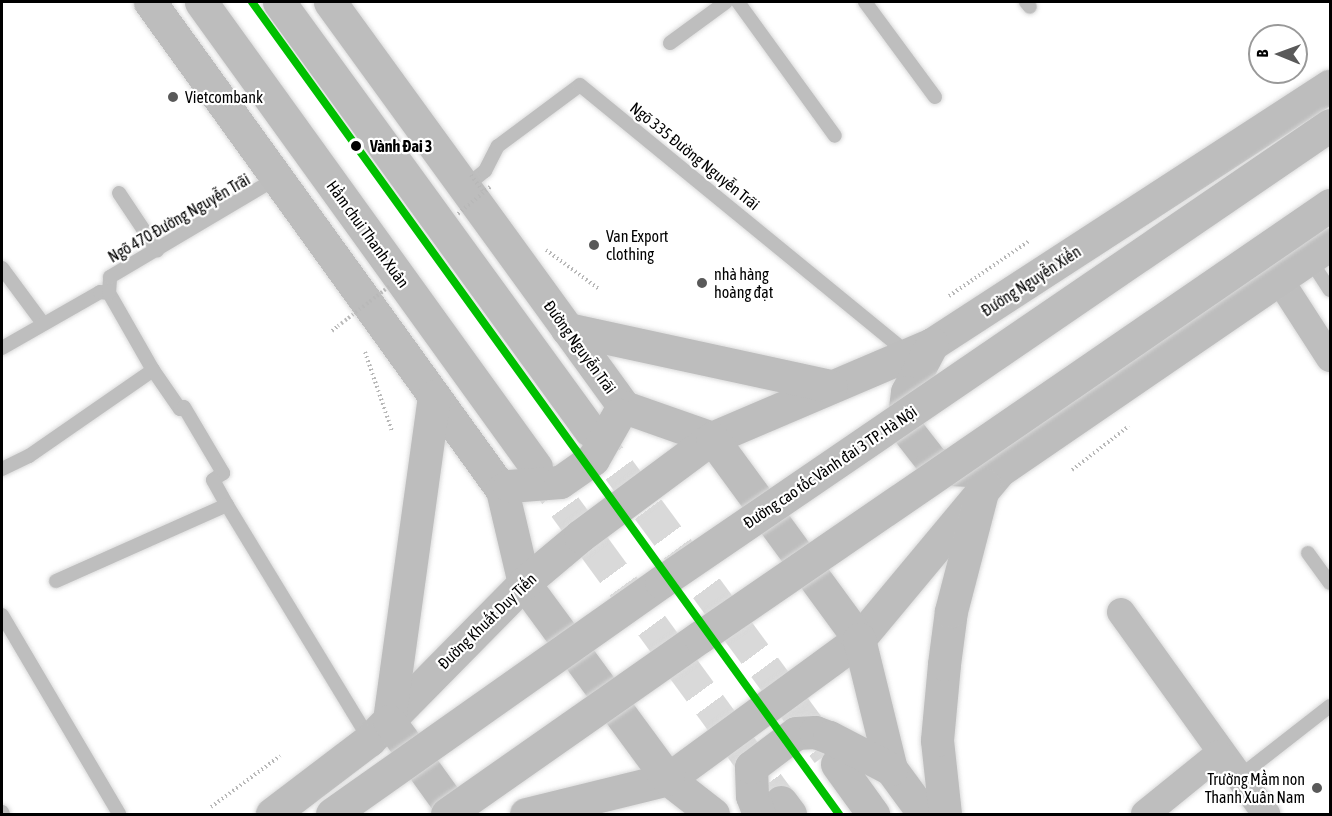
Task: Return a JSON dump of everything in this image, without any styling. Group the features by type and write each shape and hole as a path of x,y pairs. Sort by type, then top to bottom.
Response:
{"main road":[{"path":"150,2 502,490 524,583 668,779 713,814"},
{"name":"Hầm chui Thanh Xuân","path":"201,2 536,467"},
{"path":"279,2 590,430"},
{"name":"Đường Nguyễn Trãi","path":"330,2 474,192 567,329 624,406 712,438"},
{"name":"Đường Nguyễn Xiển","path":"712,438 920,349 1330,86"},
{"name":"Đường cao tốc Vành đai 3 TP. Hà Nội","path":"332,814 671,576 1330,125"},
{"path":"447,814 700,636 1330,205"},
{"path":"1111,395 1113,363 1330,216"},
{"path":"526,814 668,779 859,639 992,477 1320,251"},
{"path":"567,329 831,386"},
{"path":"920,349 905,399 904,415 911,438 929,459 939,465 992,477"},
{"path":"434,396 379,731 456,814"},
{"path":"502,490 512,484 560,482 593,459 624,406"},
{"path":"712,438 859,639 891,770 924,814"},
{"name":"Đường Khuất Duy Tiến","path":"272,814 379,731 524,583 580,536 712,438"},
{"path":"945,814 937,740 951,611 992,477"},
{"path":"776,810 752,796 752,767 796,733 815,732 829,737 891,770"},
{"path":"837,764 873,814"}],"street":[{"path":"1279,279 1330,358"},
{"path":"1120,612 1220,754 1266,814"},
{"path":"1145,814 1220,754"}],"lane":[{"path":"670,43 726,2"},
{"path":"738,2 835,136"},
{"path":"865,2 935,97"},
{"name":"Ngõ 335 Đường Nguyễn Trãi","path":"474,192 498,146 580,85 920,349"},
{"name":"Ngõ 470 Đường Nguyễn Trãi","path":"109,293 110,277 277,178"},
{"path":"119,193 157,250"},
{"path":"1320,251 1330,290"},
{"path":"2,268 42,322"},
{"path":"2,348 42,322 100,292 109,293 153,370 180,409 184,407 223,473 213,480 227,505 379,731"},
{"path":"2,469 29,456 153,370"},
{"path":"56,581 227,505"},
{"path":"1308,554 1330,583"},
{"path":"2,615 119,814"},
{"path":"1239,777 1330,706"}],"path":[{"path":"949,296 1029,241"},
{"path":"332,331 392,285"},
{"path":"361,340 392,431"},
{"path":"1072,470 1130,426"},
{"path":"211,807 280,756"}],"tunnel":[{"path":"590,430 828,753"},
{"path":"536,467 781,802"}],"transit line":[{"path":"252,2 839,814"}],"place":[{"name":"Vietcombank","path":"173,97"},
{"name":"Vành Đai 3","path":"356,146"},
{"name":"Van Export clothing","path":"594,245"},
{"name":"nhà hàng hoàng đạt","path":"702,283"},
{"name":"Trường Mầm non Thanh Xuân Nam","path":"1317,788"}]}
